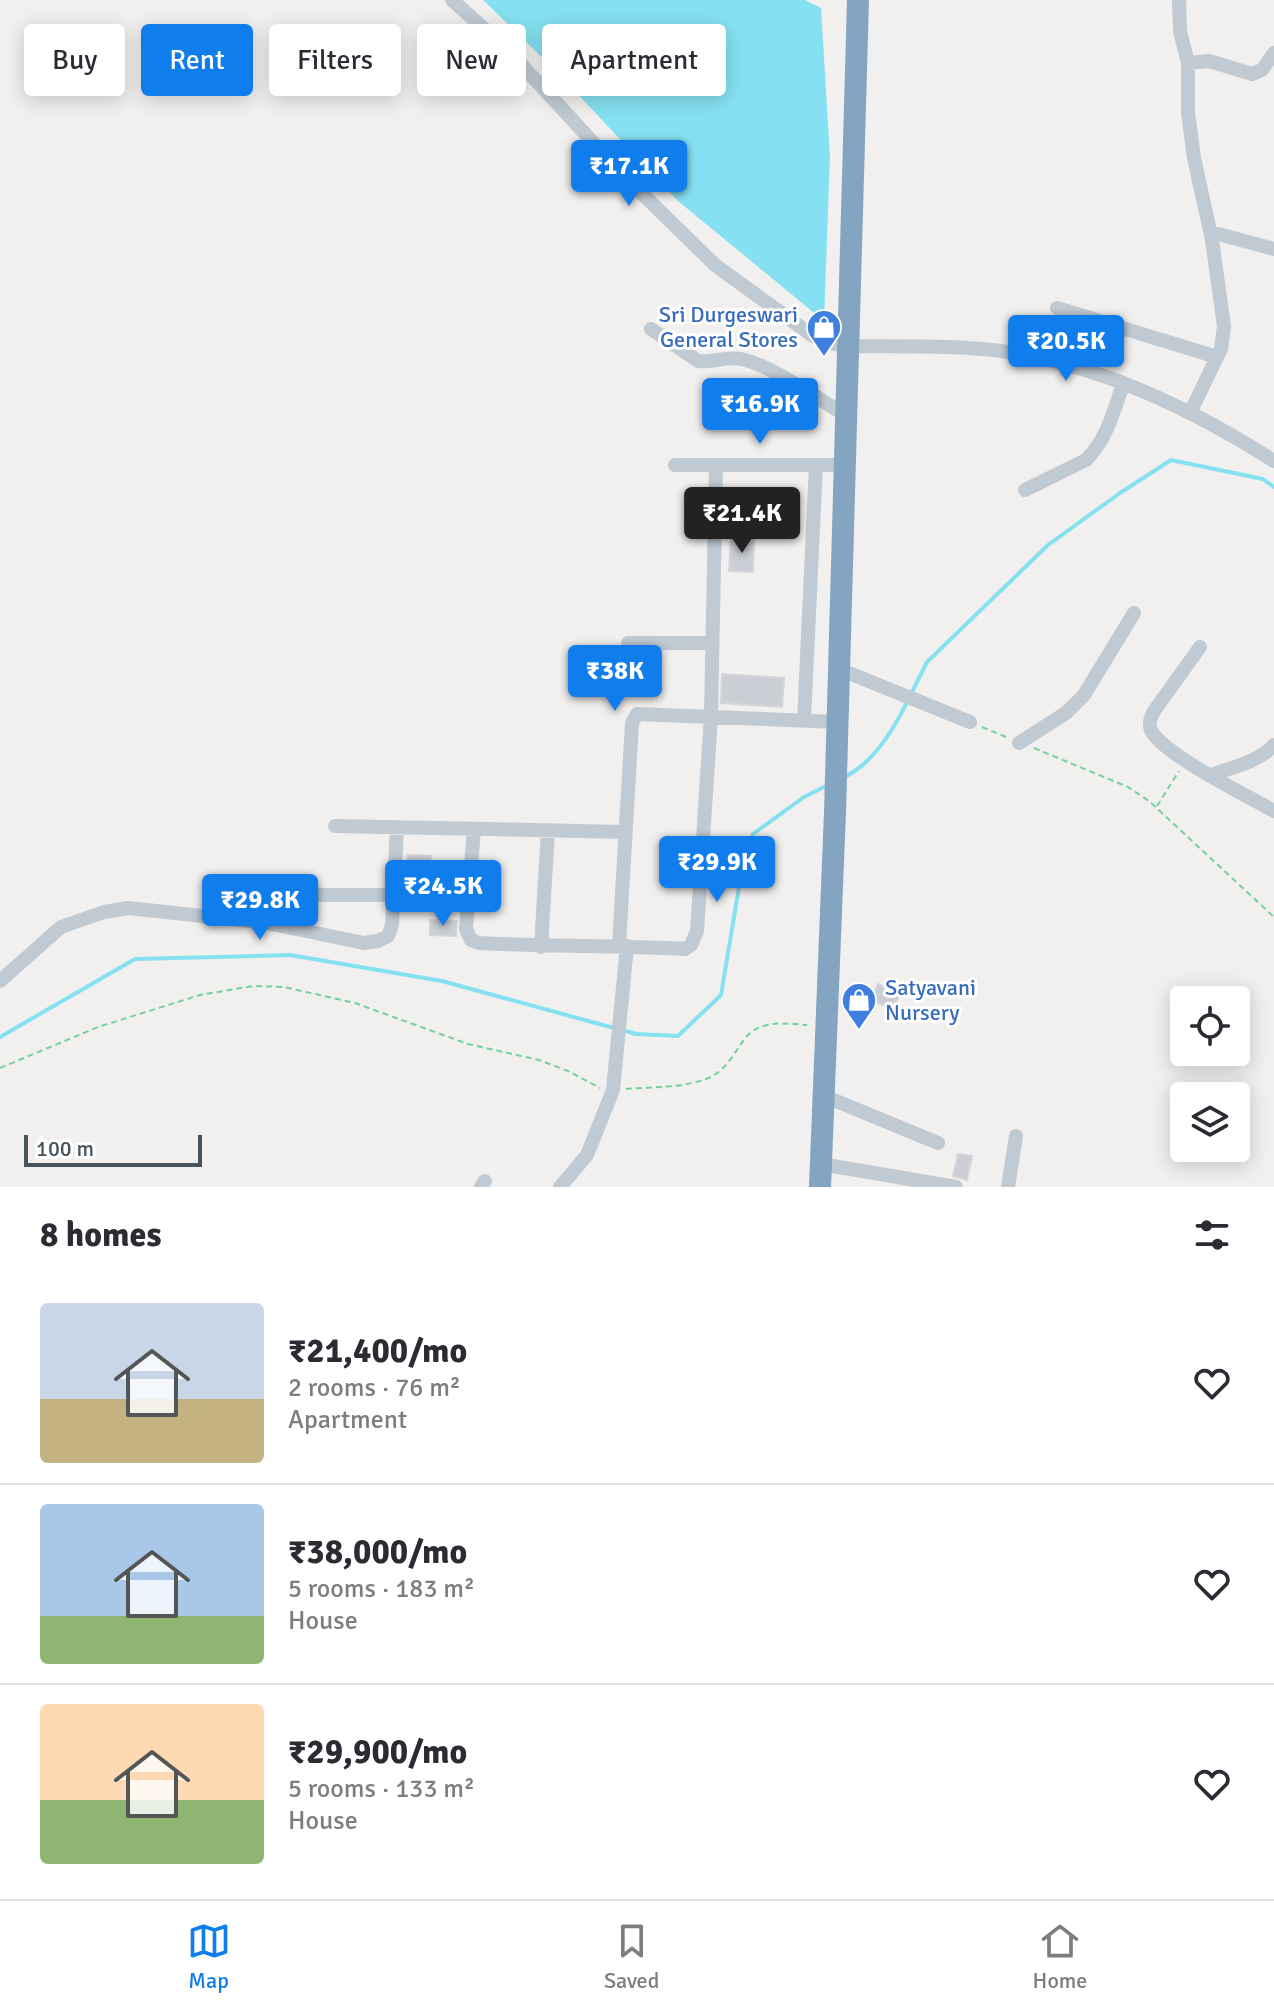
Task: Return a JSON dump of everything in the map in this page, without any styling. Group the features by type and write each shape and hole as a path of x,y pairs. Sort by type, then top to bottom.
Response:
{"highway":[{"path":"820,1187 835,812 858,0"}],"street":[{"path":"452,0 507,49 633,185 715,265 813,336 848,346 971,349 1018,353 1070,364 1190,413 1274,461"},
{"path":"1179,0 1180,31 1188,63 1188,112 1194,158 1211,232 1224,326 1217,357 1190,413"},
{"path":"1188,63 1209,61 1252,74 1262,70 1274,53"},
{"path":"1211,232 1274,249"},
{"path":"1057,308 1217,357"},
{"path":"651,329 698,361 744,359 847,416"},
{"path":"1025,490 1086,460 1093,453 1112,419 1123,384"},
{"path":"675,465 845,465"},
{"path":"474,829 467,935 479,943 685,949 695,939 711,716 716,465"},
{"path":"804,721 816,465"},
{"path":"1019,743 1066,713 1084,695 1134,613"},
{"path":"628,643 711,643"},
{"path":"1200,647 1150,720 1151,730 1162,743 1187,760 1274,811"},
{"path":"839,669 970,722"},
{"path":"560,1187 587,1155 613,1090 633,718 642,712 837,722"},
{"path":"1211,775 1253,760 1274,745"},
{"path":"335,826 625,832"},
{"path":"0,981 61,927 104,912 128,908 267,923 364,943 378,941 388,936 392,925 397,827"},
{"path":"541,947 548,830"},
{"path":"295,895 394,895"},
{"path":"824,1096 938,1143"},
{"path":"1008,1187 1016,1136"},
{"path":"821,1164 956,1187"}],"path":[{"path":"970,722 1128,787 1157,808 1274,917"},
{"path":"1157,808 1171,781 1187,760"},
{"path":"0,1068 98,1027 200,995 253,986 284,987 355,1003 468,1044 539,1060 568,1071 594,1086 613,1090 706,1079 725,1068 742,1042 758,1028 777,1024 826,1026"}],"water":[{"path":"483,0 805,0 821,8 830,156 824,321 678,201 579,96 726,96 726,24 542,24 542,57 526,42 526,24 508,24"}],"building":[{"path":"731,537 754,538 753,572 729,571"},
{"path":"722,674 784,678 782,707 721,703"},
{"path":"408,855 431,856 430,871 407,869"},
{"path":"430,920 457,921 456,936 430,935"},
{"path":"878,984 900,994 893,1009 871,1000"},
{"path":"958,1154 972,1156 967,1180 953,1176"}],"waterway":[{"path":"911,694 927,662 1048,545 1171,460 1263,479 1274,487"},
{"path":"845,777 865,763 882,745 907,702"},
{"path":"623,1030 636,1034 678,1036 721,995 739,887 753,834 804,797 826,786"},
{"path":"0,1037 135,959 290,955 442,981 614,1028"}],"place":[{"name":"Sri Durgeswari General Stores","path":"824,358"},
{"name":"Satyavani Nursery","path":"859,1031"}]}
